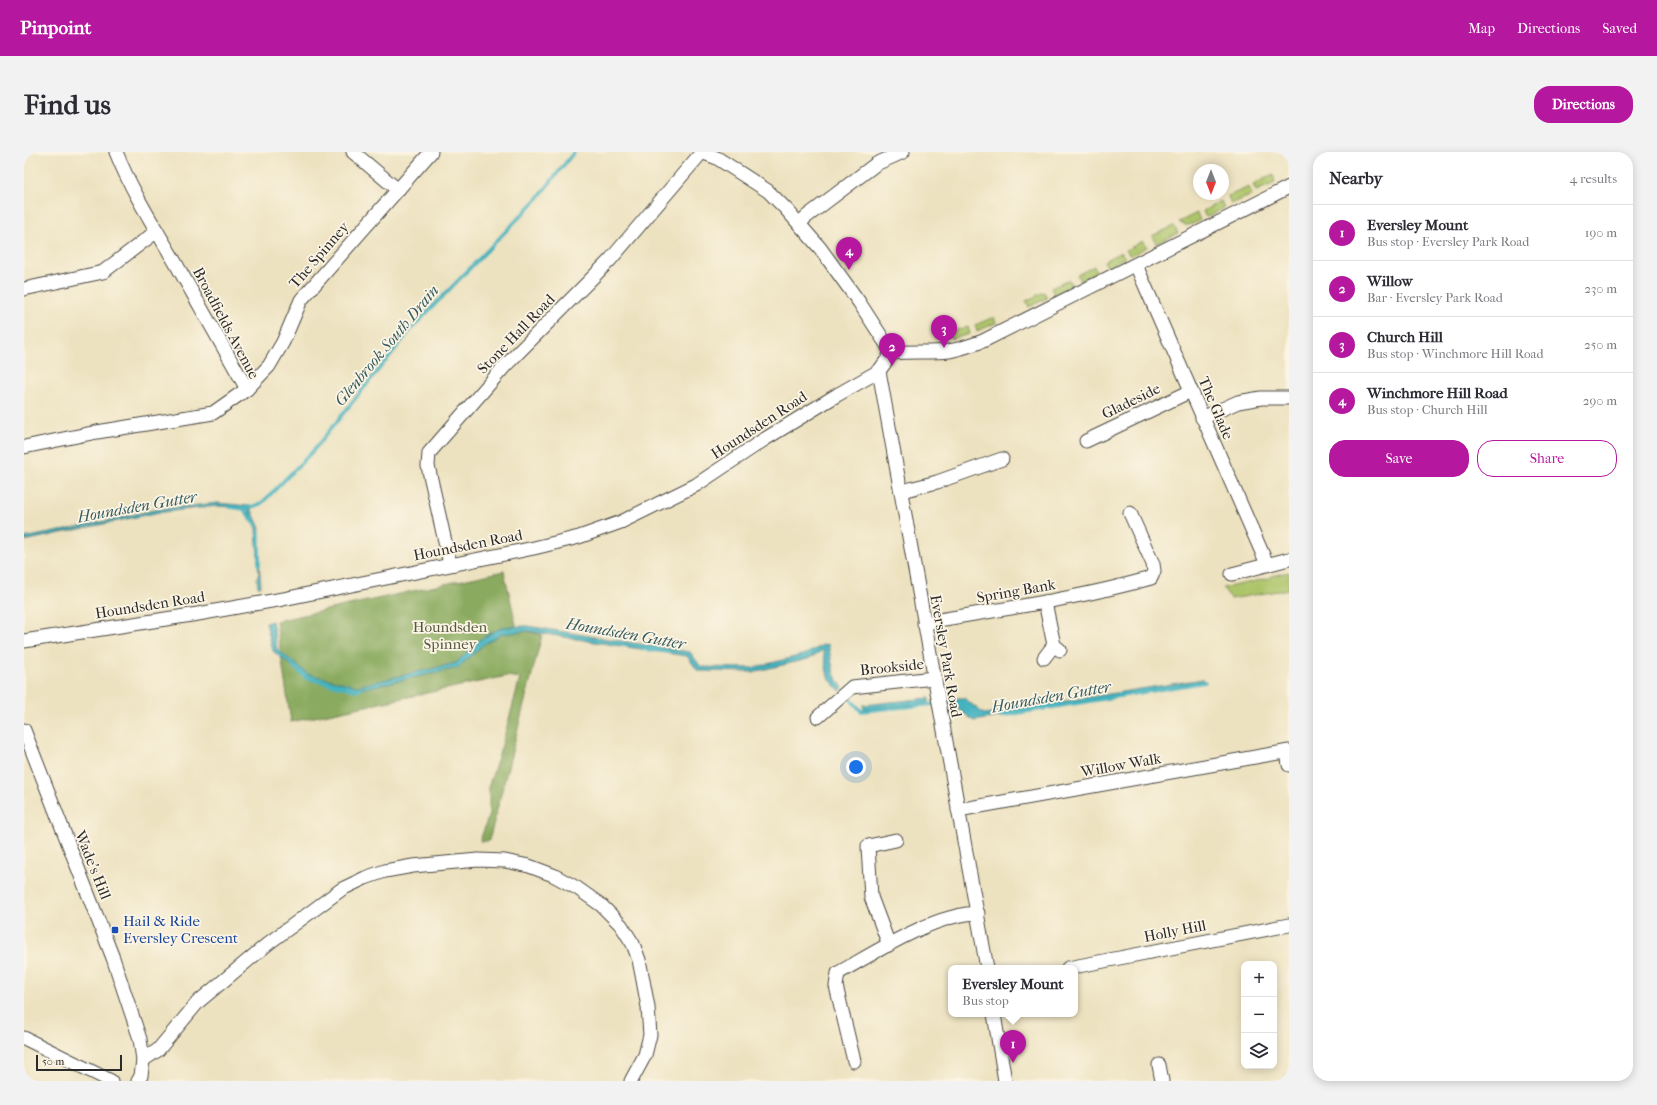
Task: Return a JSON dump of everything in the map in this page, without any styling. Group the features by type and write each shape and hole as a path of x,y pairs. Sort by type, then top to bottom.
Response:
{"street":[{"name":"Broadfields Avenue","path":"24,447 97,432 213,413 246,389 211,323 157,231 121,165 116,152"},
{"path":"352,152 398,190"},
{"name":"The Spinney","path":"246,389 269,366 283,342 301,300 431,152"},
{"path":"701,152 717,158 768,190 820,248 859,302 892,353"},
{"name":"Stone Hall Road","path":"450,564 428,466 429,453 504,368 610,260 701,152"},
{"path":"799,224 806,217 876,164 903,152"},
{"path":"879,371 892,353 910,351 935,352 950,350 983,341 1136,265 1289,186"},
{"path":"24,289 103,272 157,231"},
{"name":"The Glade","path":"1136,265 1267,564"},
{"name":"Houndsden Road","path":"24,641 268,601 534,548 579,537 620,522 696,485 765,439 836,395 879,371"},
{"name":"Eversley Park Road","path":"879,371 987,965"},
{"name":"Gladeside","path":"1086,441 1191,390"},
{"path":"1202,418 1238,402 1261,398 1289,398"},
{"path":"902,492 937,482 1002,459"},
{"name":"Spring Bank","path":"924,624 938,620 1045,602 1151,578 1154,571 1153,564 1130,513"},
{"path":"1232,574 1289,559"},
{"path":"1044,658 1057,647 1045,602"},
{"name":"Brookside","path":"818,717 852,687 934,678"},
{"name":"Wade's Hill","path":"24,730 113,958 140,1039 143,1060 138,1081"},
{"path":"1288,752 1289,765"},
{"name":"Willow Walk","path":"958,810 1288,752"},
{"path":"889,945 871,897 868,846 896,840"},
{"path":"143,1060 158,1050 198,1002 270,942 342,889 372,875 413,866 478,860 505,861 528,866 553,875 595,901 621,925 633,944 639,960 648,1007 650,1035 645,1055 632,1081"},
{"path":"854,1061 836,986 838,973 889,945 940,921 962,914 978,913"},
{"name":"Holly Hill","path":"1078,966 1289,925"},
{"path":"994,1017 1005,1081"},
{"path":"24,1038 111,1081"},
{"path":"1159,1065 1162,1081"}],"green space":[{"path":"1273,174 1275,183 1256,191 1253,185"},
{"path":"1249,187 1252,195 1231,204 1229,196"},
{"path":"1221,201 1224,208 1208,217 1205,216 1203,211"},
{"path":"1197,213 1200,220 1195,223 1184,225 1179,222"},
{"path":"1174,226 1178,233 1156,244 1152,236"},
{"path":"1143,241 1147,247 1130,256 1126,250"},
{"path":"1121,252 1125,258 1107,267 1104,261"},
{"path":"1094,266 1097,272 1080,281 1077,275"},
{"path":"1069,280 1072,285 1054,294 1051,288"},
{"path":"1044,292 1047,298 1029,307 1026,301"},
{"path":"994,317 996,323 977,331 975,325"},
{"path":"968,327 970,334 951,339 949,332"},
{"name":"Houndsden Spinney","path":"504,571 517,629 542,635 489,841 480,841 489,814 489,785 502,745 520,678 507,676 291,722 276,621"},
{"path":"1289,572 1289,589 1231,599 1223,588 1270,578 1272,576"}],"water":[{"path":"217,503 250,506 260,528 258,549 261,587 258,587 257,578 259,573 256,529 248,508 217,506 155,513 24,541 24,538 154,510"},
{"path":"272,621 277,649 308,674 357,686 456,663 479,640 502,627 527,626 690,652 701,667 752,668 806,654 828,644 834,674 843,688 840,691 828,677 823,650 808,659 753,672 698,671 687,656 528,631 502,634 483,645 458,668 356,690 305,677 273,651 266,623"},
{"path":"1203,679 1204,681 974,721 953,705 952,698 964,698 984,714"},
{"path":"929,698 929,703 864,709 863,705"}],"waterway":[{"name":"Glenbrook South Drain","path":"230,507 244,509 261,504 312,452 414,326 538,198 574,152"},
{"name":"Houndsden Gutter","path":"244,509 255,524"},
{"name":"Houndsden Gutter","path":"259,533 259,566"},
{"name":"Houndsden Gutter","path":"643,649 669,652"},
{"name":"Houndsden Gutter","path":"293,666 306,678 356,690 360,689"},
{"name":"Houndsden Gutter","path":"1001,716 1205,682"},
{"name":"Houndsden Gutter","path":"847,695 861,711 936,704"},
{"name":"Houndsden Gutter","path":"942,703 956,702"}],"place":[{"name":"Winchmore Hill Road","path":"849,270"},
{"name":"Church Hill","path":"944,348"},
{"name":"Willow","path":"892,366"},
{"name":"Hail & Ride Eversley Crescent","path":"115,930"},
{"name":"Eversley Mount","path":"1013,1063"}]}
